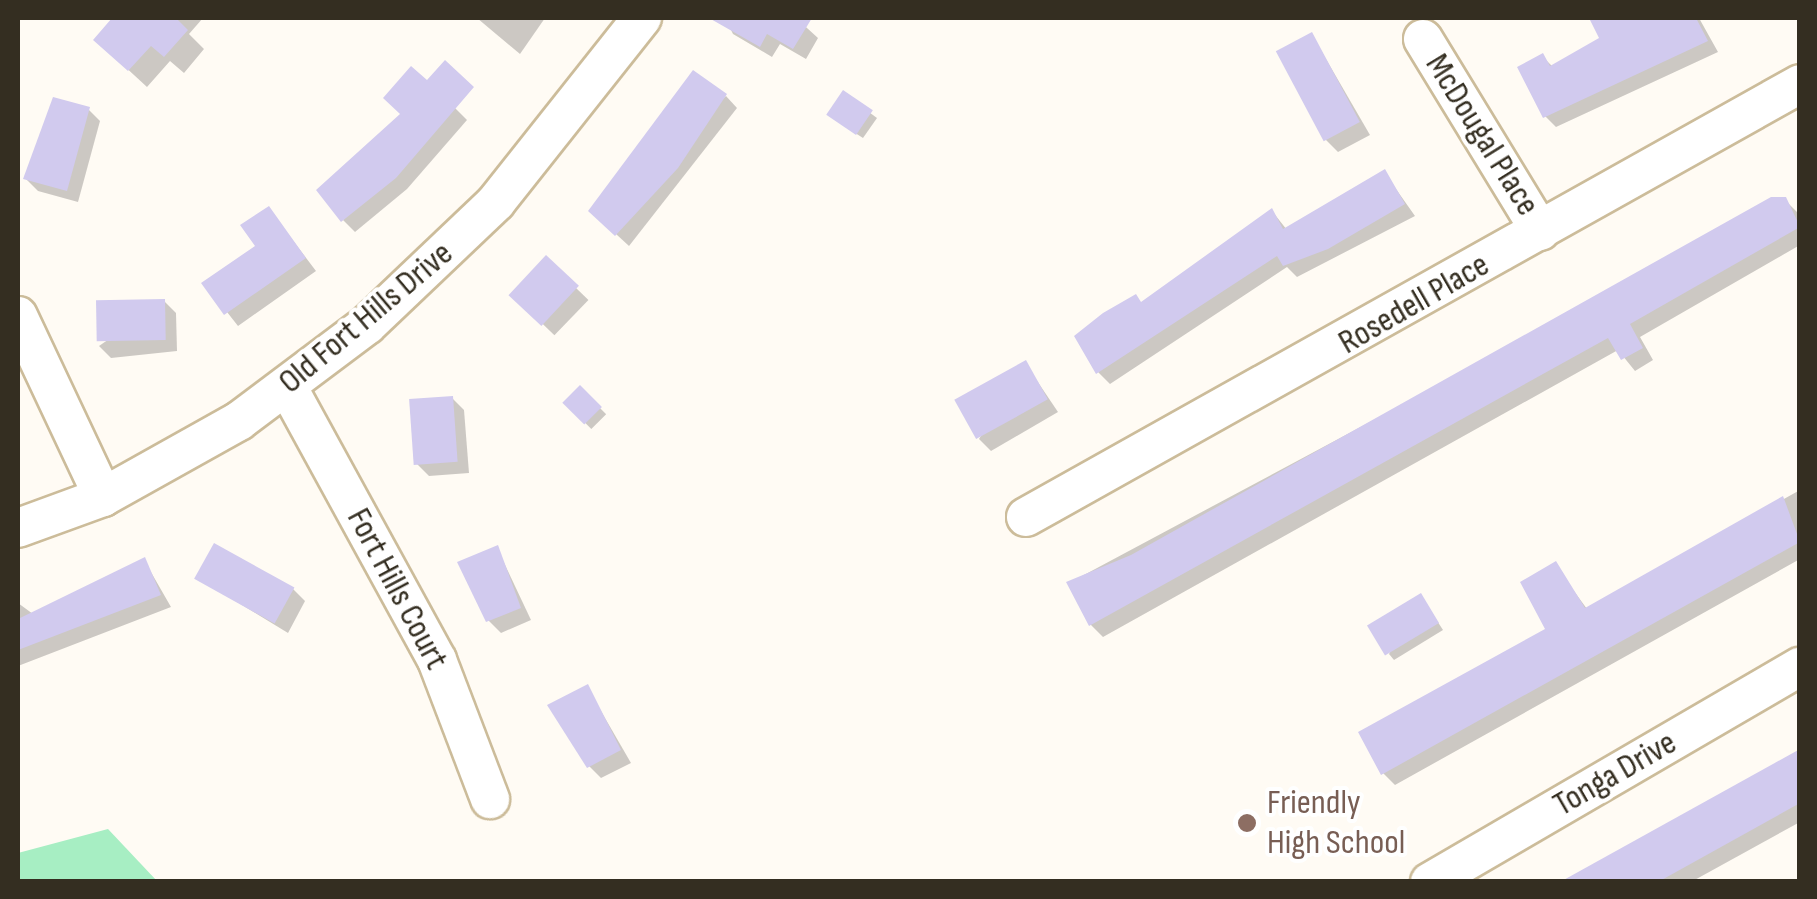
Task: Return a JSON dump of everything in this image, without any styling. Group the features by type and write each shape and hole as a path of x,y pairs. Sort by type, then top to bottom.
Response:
{"street":[{"name":"Old Fort Hills Drive","path":"18,528 103,497 287,386 439,263 642,18"},
{"name":"McDougal Place","path":"1423,40 1540,231"},
{"name":"Rosedell Place","path":"1026,517 1800,84"},
{"path":"18,316 103,497"},
{"name":"Fort Hills Court","path":"287,386 438,660 490,800"},
{"name":"Tonga Drive","path":"1430,882 1800,667"}],"green space":[{"path":"108,829 157,881 18,881 18,853"}],"building":[{"path":"112,18 176,18 188,30 164,57 151,46 128,71 93,40"},
{"path":"709,18 812,18 793,49 767,34 760,47"},
{"path":"1589,18 1696,18 1708,41 1543,118 1517,67 1543,53 1550,66 1599,38"},
{"path":"1312,32 1360,122 1324,141 1276,51"},
{"path":"445,60 474,87 396,178 341,222 316,190 400,114 383,98 411,66 427,80"},
{"path":"693,70 727,94 678,168 615,236 588,211"},
{"path":"843,90 873,110 856,135 826,115"},
{"path":"53,97 90,107 67,191 23,179"},
{"path":"1385,169 1405,204 1328,249 1283,266 1277,256 1096,374 1074,336 1103,313 1136,294 1141,302 1272,208 1283,229"},
{"path":"1771,197 1786,197 1800,227 1630,324 1643,348 1621,360 1608,338 1089,626 1066,582 1131,555"},
{"path":"269,206 306,258 224,315 201,283 255,246 240,225"},
{"path":"546,255 579,286 541,326 508,295"},
{"path":"165,299 166,340 97,341 96,300"},
{"path":"1026,360 1048,399 976,439 954,400"},
{"path":"580,385 602,407 584,425 562,403"},
{"path":"453,396 458,462 414,465 409,399"},
{"path":"1783,496 1800,542 1381,775 1358,732 1545,629 1520,582 1556,561 1585,608"},
{"path":"214,543 294,588 275,623 194,579"},
{"path":"498,545 521,608 486,622 457,562"},
{"path":"145,557 161,595 18,650 18,619"},
{"path":"1421,593 1439,623 1385,655 1367,625"},
{"path":"588,684 621,750 587,768 547,705"},
{"path":"1800,749 1800,803 1658,882 1560,882"}],"place":[{"name":"Friendly High School","path":"1247,823"}]}
